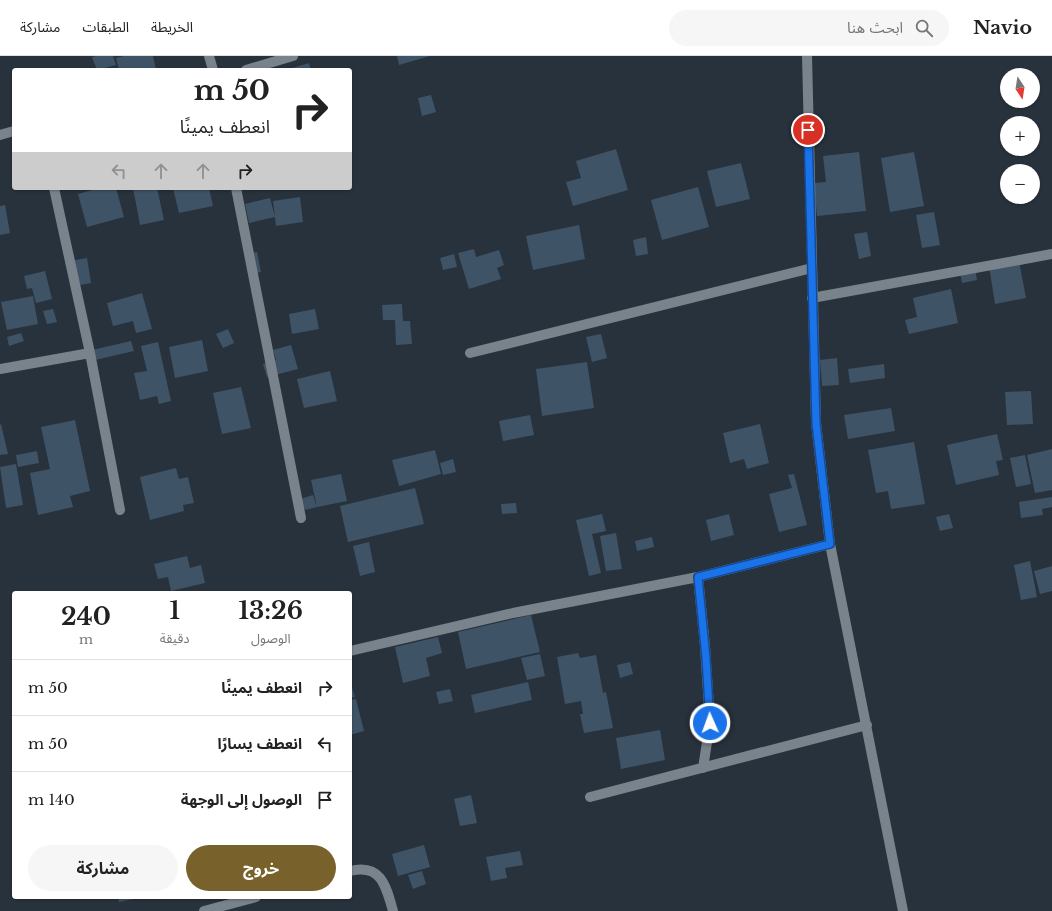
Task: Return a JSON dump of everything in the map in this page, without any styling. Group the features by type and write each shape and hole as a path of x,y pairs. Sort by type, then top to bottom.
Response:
{"street":[{"path":"209,56 212,68"},
{"path":"253,68 293,56"},
{"path":"807,56 816,423 830,544 903,911"},
{"path":"0,135 12,132"},
{"path":"54,190 90,353 120,510"},
{"path":"236,190 301,518"},
{"path":"812,298 1052,254"},
{"path":"470,353 812,268"},
{"path":"0,369 90,353"},
{"path":"352,652 513,613 698,577 830,544"},
{"path":"698,577 706,652 710,723 703,768"},
{"path":"590,797 867,725"},
{"path":"352,871 359,869 375,872 381,878 387,891 393,911"},
{"path":"204,911 249,899"}],"building":[{"path":"113,56 116,65 105,68 96,68 92,57"},
{"path":"124,56 153,56 156,68 118,68 116,58"},
{"path":"397,56 430,56 399,65"},
{"path":"309,63 310,68 293,68"},
{"path":"431,95 436,112 422,116 418,98"},
{"path":"616,149 628,190 573,206 566,182 581,178 576,161"},
{"path":"859,152 866,211 817,216 814,183 826,182 823,156"},
{"path":"914,152 924,206 890,212 881,158"},
{"path":"741,163 750,199 716,207 707,171"},
{"path":"698,187 709,227 662,240 651,200"},
{"path":"92,190 117,190 124,217 87,227 78,194"},
{"path":"133,190 157,190 164,220 140,225"},
{"path":"173,190 209,190 213,206 179,213"},
{"path":"300,197 303,222 276,226 273,201"},
{"path":"270,198 275,217 249,223 245,204"},
{"path":"5,205 10,233 0,235 0,206"},
{"path":"934,212 940,245 922,248 916,215"},
{"path":"579,225 585,259 533,270 526,236"},
{"path":"867,232 871,256 859,259 854,234"},
{"path":"646,237 648,254 636,256 633,240"},
{"path":"474,249 476,257 499,250 504,265 497,268 501,279 469,289 458,253"},
{"path":"257,252 261,272 252,274 247,254"},
{"path":"454,254 457,267 443,270 440,258"},
{"path":"87,258 91,283 75,286 70,261"},
{"path":"1019,261 1026,298 995,304 989,266"},
{"path":"975,269 977,280 962,283 960,272"},
{"path":"45,271 52,299 36,303 32,288 27,289 24,276"},
{"path":"951,289 958,323 909,334 905,320 917,317 913,298"},
{"path":"142,293 152,329 136,333 133,321 113,326 107,303"},
{"path":"33,296 38,324 7,330 1,302"},
{"path":"402,304 403,321 410,321 412,344 396,345 395,320 383,320 382,305"},
{"path":"53,309 57,322 47,324 43,311"},
{"path":"315,309 319,329 292,334 289,314"},
{"path":"228,329 234,343 223,348 216,334"},
{"path":"21,333 24,341 9,346 7,337"},
{"path":"601,334 607,358 592,362 586,337"},
{"path":"202,340 208,371 175,378 169,347"},
{"path":"131,341 134,351 95,360 92,350"},
{"path":"158,342 171,401 159,404 157,396 140,400 134,373 147,371 141,346"},
{"path":"291,345 298,369 267,377 263,364 276,360 273,350"},
{"path":"837,358 839,385 822,386 820,360"},
{"path":"587,362 594,408 542,416 536,369"},
{"path":"884,364 885,378 850,383 848,369"},
{"path":"330,371 337,401 304,408 297,379"},
{"path":"241,387 251,428 222,434 213,393"},
{"path":"1031,391 1033,424 1007,425 1005,392"},
{"path":"891,408 895,431 848,439 844,415"},
{"path":"530,415 534,435 503,441 499,421"},
{"path":"75,420 90,491 70,496 73,507 38,515 30,473 50,469 41,427"},
{"path":"1,424 8,454 0,455 0,425"},
{"path":"760,424 769,463 747,469 744,459 730,463 723,433"},
{"path":"997,434 1003,460 996,461 999,475 956,485 947,445"},
{"path":"914,442 925,504 891,509 888,491 876,493 868,450"},
{"path":"1052,449 1052,490 1035,493 1027,455"},
{"path":"435,450 441,474 399,486 392,460"},
{"path":"37,451 39,463 18,467 16,455"},
{"path":"1025,455 1031,484 1016,487 1010,458"},
{"path":"453,459 456,472 443,475 440,463"},
{"path":"16,464 23,505 6,508 0,467"},
{"path":"176,468 179,479 188,477 194,503 183,505 184,511 150,520 140,477"},
{"path":"341,474 347,501 317,507 311,480"},
{"path":"794,474 807,525 779,532 769,494 792,488 788,475"},
{"path":"415,488 424,524 348,542 340,506"},
{"path":"313,495 317,507 305,510 301,499"},
{"path":"1052,497 1052,507 1042,509 1043,515 1021,518 1019,502"},
{"path":"516,503 517,513 502,514 501,504"},
{"path":"602,514 606,531 592,534 601,573 589,576 576,520"},
{"path":"729,514 734,535 711,541 706,520"},
{"path":"949,514 953,528 940,531 936,517"},
{"path":"616,533 622,569 606,571 600,536"},
{"path":"652,537 654,547 637,551 635,541"},
{"path":"369,542 375,572 360,576 353,546"},
{"path":"187,556 190,568 201,565 205,583 171,591 168,577 158,579 154,564"},
{"path":"1030,561 1037,597 1021,600 1014,565"},
{"path":"1052,566 1052,591 1040,594 1034,571"},
{"path":"531,615 540,652 466,669 458,632"},
{"path":"438,637 442,653 426,658 430,676 403,683 395,647"},
{"path":"578,653 580,658 596,655 603,693 606,692 613,728 584,733 580,714 583,714 581,701 565,704 557,657"},
{"path":"540,654 545,676 527,680 521,658"},
{"path":"630,662 633,674 620,678 617,665"},
{"path":"528,682 532,700 475,713 471,695"},
{"path":"352,687 355,697 352,698"},
{"path":"450,689 453,701 439,704 436,692"},
{"path":"356,699 364,731 352,734 352,700"},
{"path":"660,730 665,760 621,769 616,738"},
{"path":"471,795 477,823 460,826 454,799"},
{"path":"424,845 430,867 398,876 392,854"},
{"path":"520,851 523,865 505,868 507,878 491,881 486,857"},
{"path":"422,871 426,884 413,889 408,875"},
{"path":"118,899 134,899 119,902"}],"route":[{"path":"710,723 709,694 698,577 830,544 816,423 808,130"}]}
